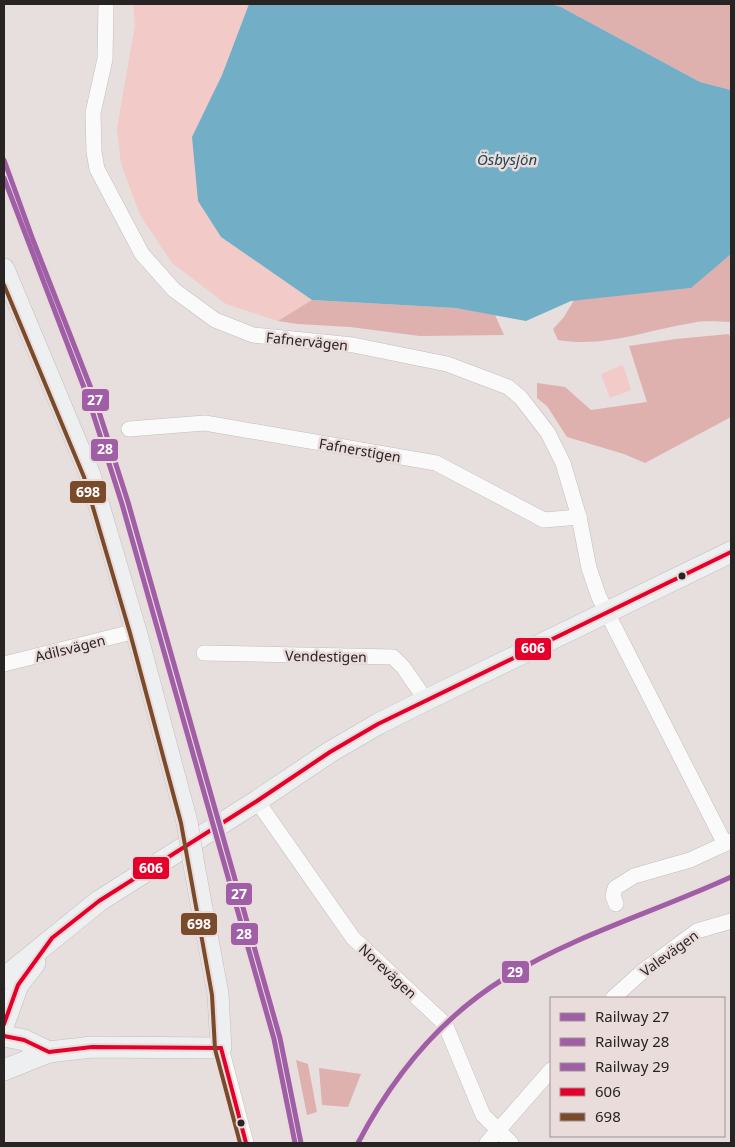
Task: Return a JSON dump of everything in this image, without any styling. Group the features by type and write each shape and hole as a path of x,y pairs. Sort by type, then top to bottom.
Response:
{"street":[{"name":"Fafnervägen","path":"106,4 105,59 93,113 94,152 97,168 142,254 174,290 215,320 253,335 353,345 447,364 508,387 521,398 548,432 564,463 579,517 589,568 598,596 728,843"},
{"path":"6,281 90,475 136,631 187,822 218,994 221,1048 246,1143"},
{"name":"Fafnerstigen","path":"129,429 205,423 436,464 544,520 579,517"},
{"path":"4,978 99,901 257,801 330,752 378,724 426,700 731,552"},
{"name":"Adilsvägen","path":"4,664 136,631"},
{"name":"Vendestigen","path":"204,653 393,657 403,667 426,700"},
{"name":"Norevägen","path":"257,801 352,938 444,1024 483,1115 511,1143"},
{"path":"616,904 615,888 634,876 690,860 728,843"},
{"name":"Valevägen","path":"614,997 643,970 697,931 731,921"},
{"path":"4,1024 18,985 52,938"},
{"path":"4,1036 24,1040 49,1052"},
{"path":"4,1070 49,1052 92,1046 221,1048"},
{"path":"487,1143 550,1071"}],"shaded area":[{"path":"133,4 249,4 222,75 193,137 221,237 312,300 278,321 226,304 172,263 140,215 121,164 117,128 135,25"},
{"path":"551,4 731,4 731,90 700,82 561,7"},
{"path":"731,254 731,322 697,322 593,342 558,340 553,329 564,317 574,300 690,288"},
{"path":"312,300 455,308 495,315 504,335 420,336 350,327 278,321"},
{"path":"729,334 731,340 731,417 645,463 624,454 567,437 547,406 537,398 537,383 565,387 591,410 647,402 629,346"},
{"path":"623,365 631,390 610,398 601,374"},
{"path":"296,1060 308,1064 317,1112 307,1115"},
{"path":"319,1068 361,1074 348,1107 322,1105"}],"water":[{"name":"Ösbysjön","path":"249,4 551,4 561,7 700,82 731,90 731,254 691,288 571,301 526,321 455,308 312,300 221,237 198,201 192,137 222,75"}],"railway":[{"path":"185,732 231,863"}],"rail line":[{"name":"27","path":"4,160 94,396 128,502 280,1038 301,1143"},
{"name":"28","path":"4,178 88,398 122,504 274,1039 295,1143"},
{"name":"29","path":"358,1143 387,1095 420,1050 439,1030 481,994 505,978 559,949 731,877"}],"transit line":[{"name":"698","path":"4,285 84,477 130,633 181,823 212,995 215,1049 240,1143"},
{"name":"606","path":"4,1024 18,985 52,938 99,901 257,801 330,752 378,724 731,552"},
{"name":"606","path":"4,1036 24,1040 49,1052 92,1047 221,1048"},
{"name":"606","path":"221,1048 246,1143"}]}
